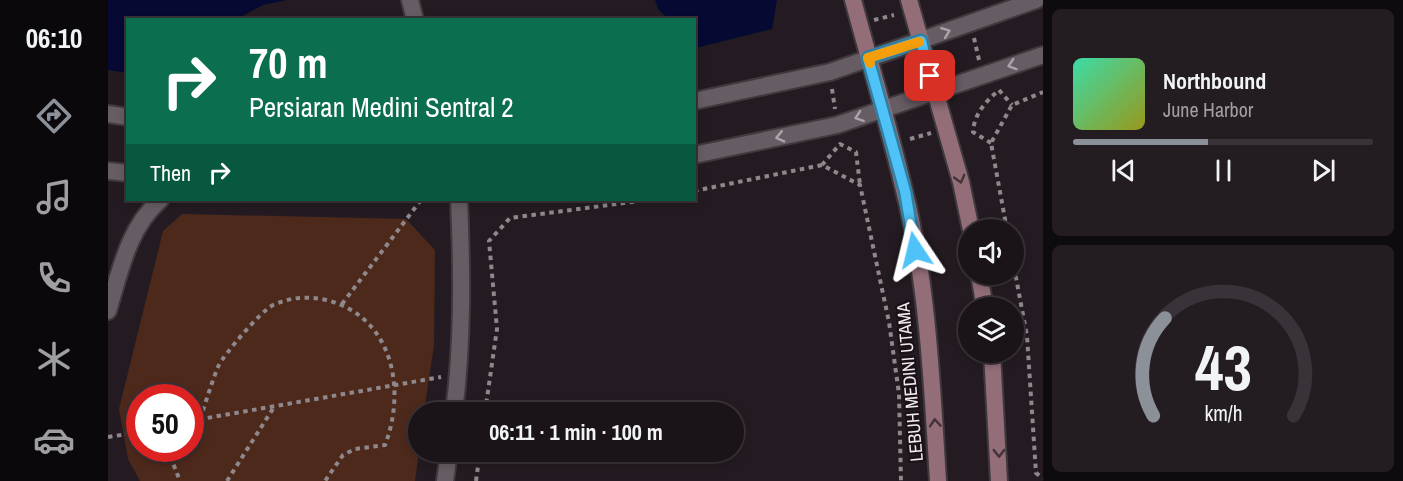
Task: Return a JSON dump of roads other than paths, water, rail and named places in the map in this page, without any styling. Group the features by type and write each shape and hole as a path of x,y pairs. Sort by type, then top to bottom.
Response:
{"main road":[{"name":"LEBUH MEDINI UTAMA","path":"853,0 905,191 919,270 932,378 938,481"},
{"path":"909,0 961,182 969,219"},
{"path":"993,363 999,481"}],"street":[{"path":"410,0 414,18"},
{"path":"696,101 830,72 1036,0"},
{"path":"696,155 837,125 1043,56"},
{"path":"108,114 126,117"},
{"path":"108,171 126,173"},
{"path":"108,311 130,241 146,212 159,201"},
{"path":"455,402 459,373 462,293 459,201"},
{"path":"445,481 448,462"}]}
